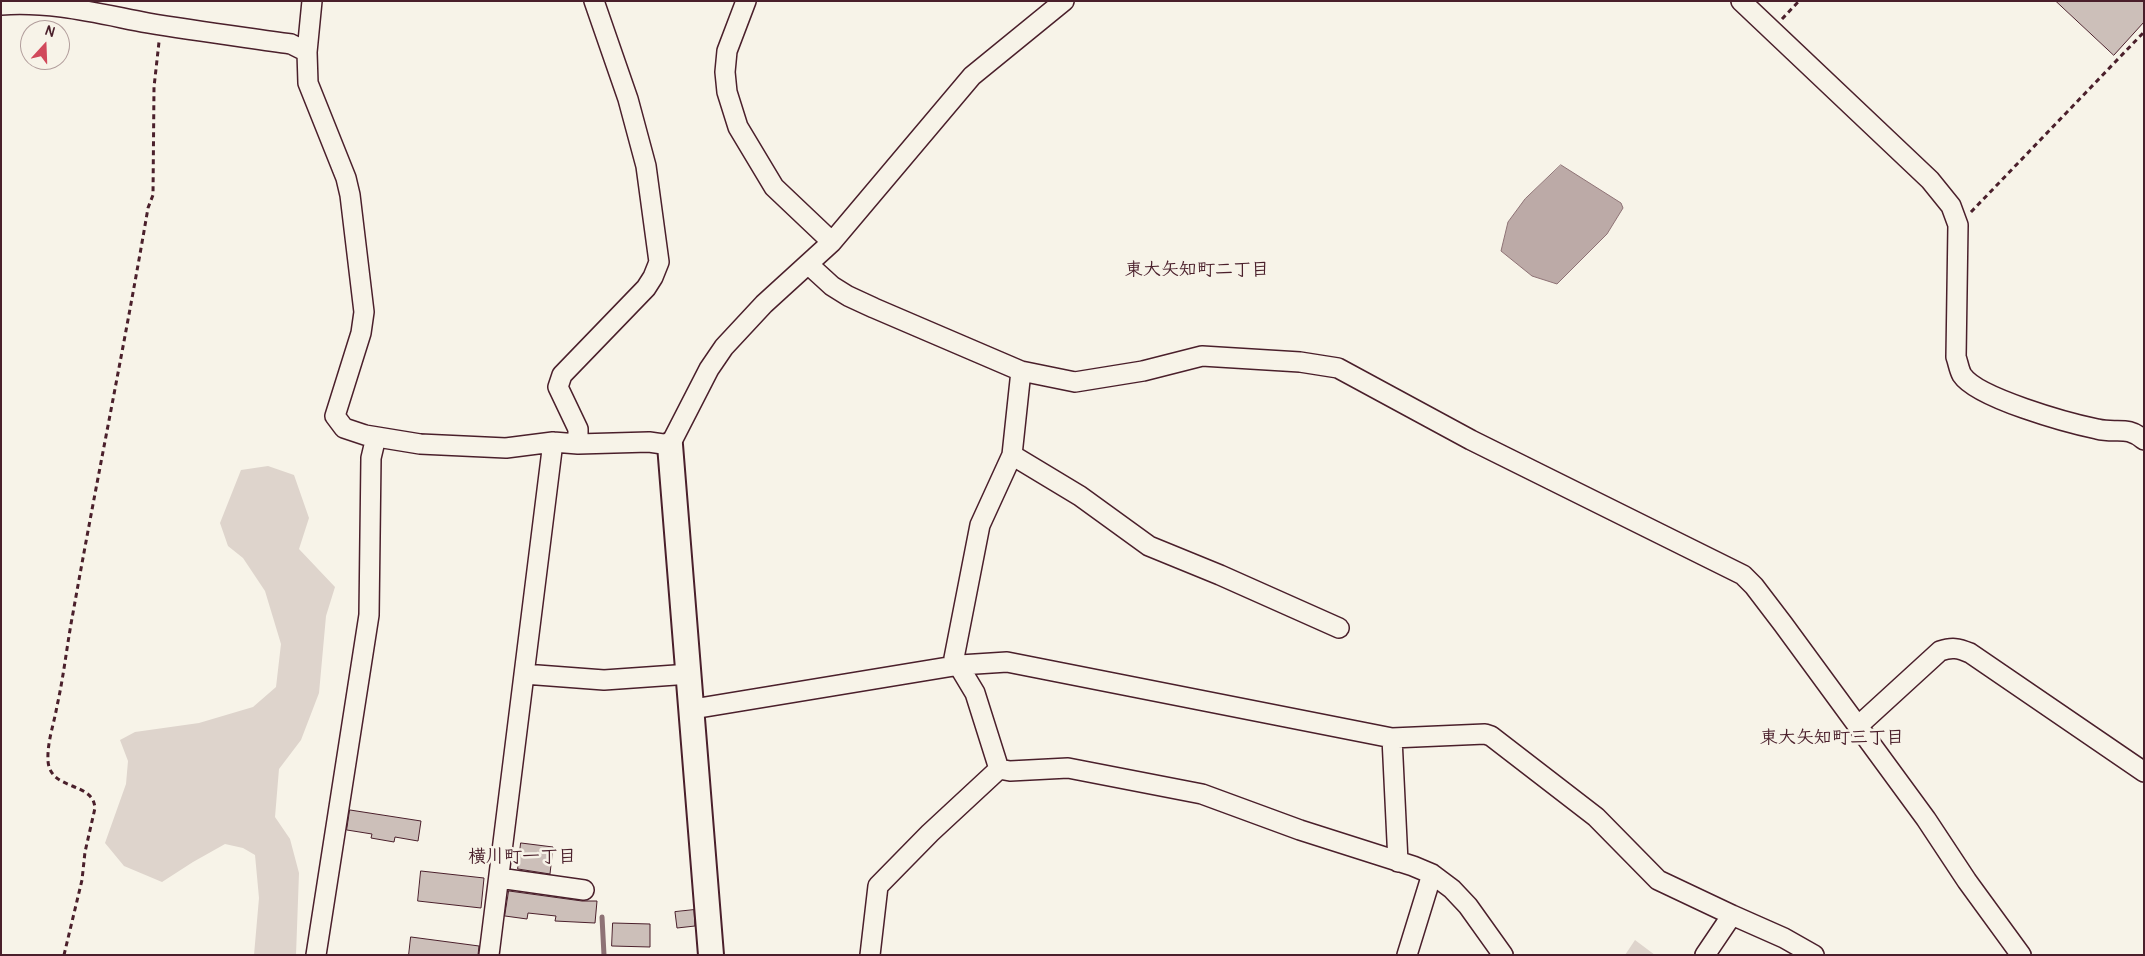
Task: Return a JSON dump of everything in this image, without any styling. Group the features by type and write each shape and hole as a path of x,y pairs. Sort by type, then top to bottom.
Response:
{"street":[{"path":"312,1 307,52 308,83 337,152 350,195 364,302 360,333 334,416 344,428 376,437 444,446 506,448 553,442 578,444 649,442 670,445"},
{"path":"578,444 578,429 558,387 562,375 646,288 653,278 658,262 646,166 638,130 594,1"},
{"path":"746,1 727,50 727,92 738,127 774,187 832,242"},
{"path":"712,955 670,445 709,369 724,347 764,304 832,242 972,76 1064,1"},
{"path":"1741,1 1930,180 1951,206 1958,225 1956,357 1962,375 1989,395 2016,405 2098,430 2134,432 2144,440"},
{"path":"1,5 56,6 161,25 291,44 307,52"},
{"path":"809,265 832,286 848,296 1021,371 1075,382 1143,371 1202,356 1300,362 1338,368 1487,448 1743,575 1754,586 1783,624 1926,819 1967,881 2020,955"},
{"path":"999,769 974,694 960,665 954,658 980,525 1012,456 1021,371"},
{"path":"316,955 369,615 371,458 376,437"},
{"path":"489,955 553,442"},
{"path":"1012,456 1080,496 1149,546 1220,575 1338,628"},
{"path":"1858,726 1940,651 1958,648 1970,653 2144,772"},
{"path":"693,709 960,665 1007,662 1392,738 1486,734 1596,817 1658,880 1784,938 1814,955"},
{"path":"524,674 604,680 690,674"},
{"path":"1392,738 1398,862"},
{"path":"999,769 1010,771 1068,768 1202,794 1300,830 1432,874 1452,889 1468,906 1503,955"},
{"path":"870,955 878,886 930,833 999,769"},
{"path":"1407,955 1432,874"},
{"path":"498,878 584,890"},
{"path":"1705,955 1732,915"}],"path":[{"path":"1771,30 1799,1"},
{"path":"64,955 82,880 85,852 95,802 88,794 64,784 50,771 49,742 84,550 109,428 148,208 153,195 154,87 161,25"},
{"path":"1958,225 2144,32"}],"shaded area":[{"path":"1561,165 1621,203 1623,208 1607,234 1557,284 1532,276 1501,251 1508,222 1525,199"},
{"path":"268,466 294,475 309,518 299,549 335,587 326,616 319,693 301,740 279,769 275,817 290,839 299,873 296,955 254,955 259,898 255,855 243,848 225,844 162,882 124,866 105,843 126,784 128,761 120,740 135,732 199,723 253,707 276,687 281,644 265,591 243,558 228,546 220,523 241,470"},
{"path":"1635,940 1655,955 1625,955"}],"building":[{"path":"2056,1 2144,1 2144,22 2114,55"},
{"path":"350,810 421,821 418,841 395,837 394,842 371,838 372,834 347,830"},
{"path":"521,843 553,847 550,874 518,869"},
{"path":"421,871 484,878 481,908 418,901"},
{"path":"509,891 582,901 597,901 595,923 555,921 556,916 528,913 527,919 505,916"},
{"path":"694,910 695,926 677,928 675,912"},
{"path":"613,923 650,924 650,947 612,946"},
{"path":"411,937 479,946 478,955 409,955"}],"waterway":[{"path":"602,917 604,955"}],"district":[{"name":"東大矢知町二丁目","path":"1197,270"},
{"name":"東大矢知町三丁目","path":"1832,738"},
{"name":"横川町一丁目","path":"522,857"}]}
